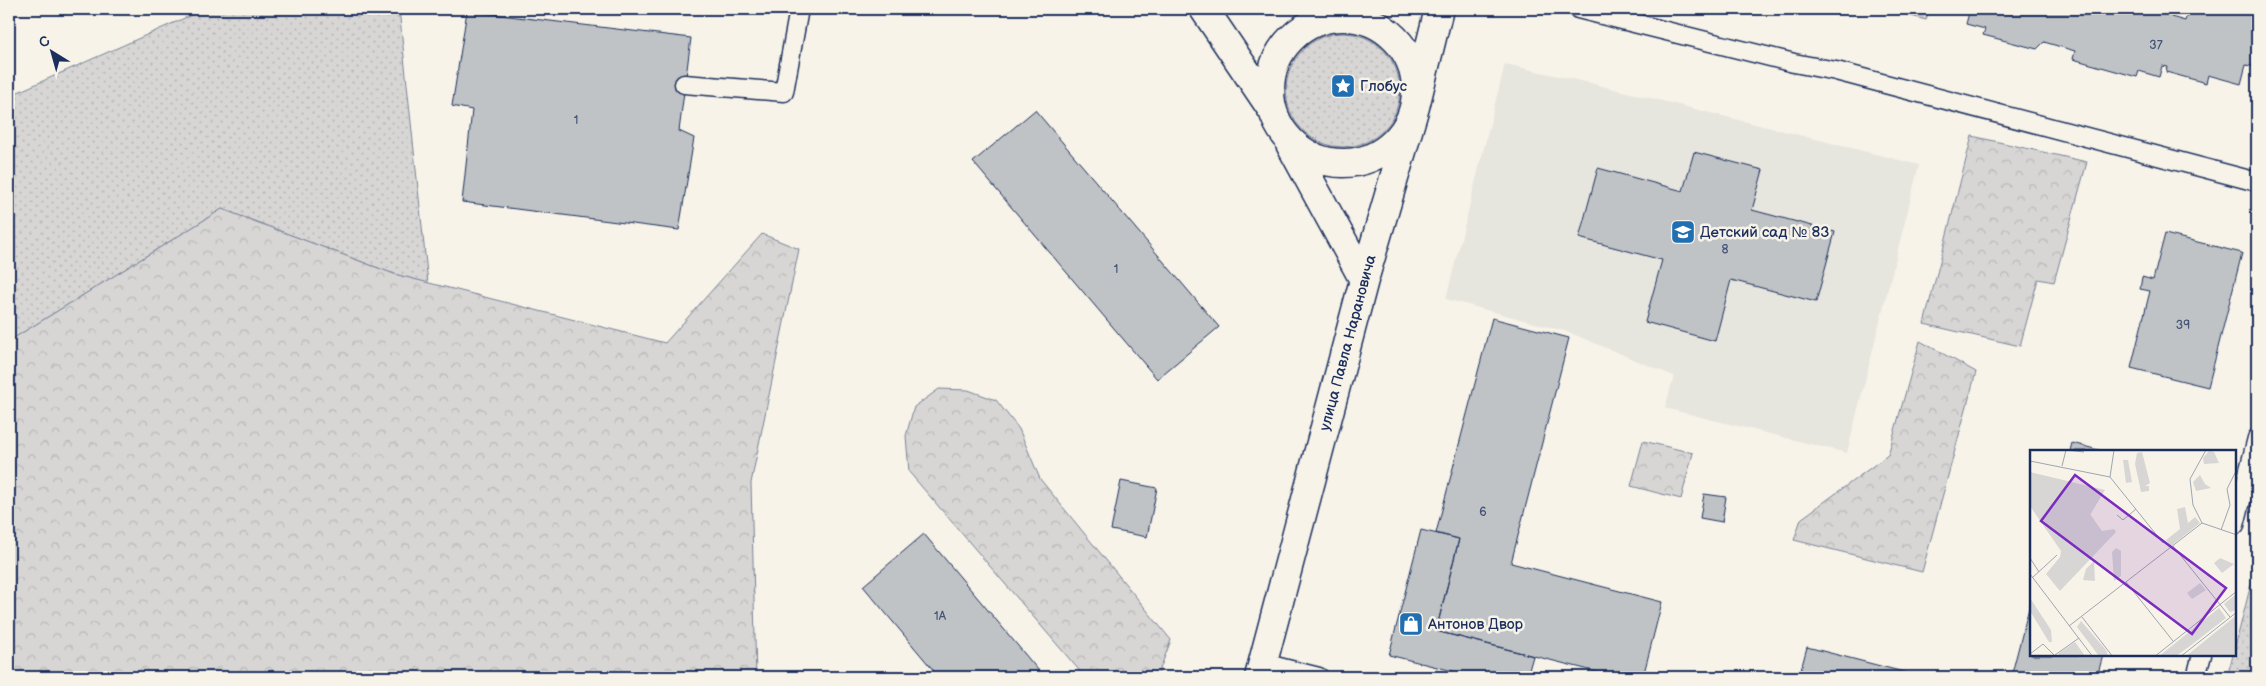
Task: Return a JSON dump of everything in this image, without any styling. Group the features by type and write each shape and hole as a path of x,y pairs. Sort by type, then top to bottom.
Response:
{"street":[{"path":"1204,9 1273,112 1364,280"},
{"path":"1302,9 1371,22 1386,30 1430,46"},
{"name":"улица Павла Нарановича","path":"1261,670 1364,280 1415,107 1440,9"},
{"path":"1273,112 1271,79 1283,49 1293,36 1306,27 1337,17"},
{"path":"1286,136 1303,152 1317,159 1338,163 1360,162 1375,156 1394,143 1410,121 1415,107 1417,90 1408,56 1399,42 1386,30"}],"lane":[{"path":"684,84 784,92 799,9"},
{"path":"1578,9 1794,64 1836,72 2257,182"},
{"path":"2236,521 2257,438"},
{"path":"2196,677 2202,656"},
{"path":"1261,670 1319,677"}],"shaded area":[{"name":"Детский сад № 83","path":"1505,64 1594,84 1919,165 1847,453 1665,408 1674,376 1568,332 1446,299"}],"green space":[{"path":"205,9 399,9 428,283 394,274 222,209 9,341 9,96"},
{"path":"1897,9 1929,9 1926,20 1896,12"},
{"path":"1343,33 1365,38 1383,50 1395,68 1400,90 1395,112 1383,130 1365,142 1343,147 1321,142 1303,130 1291,112 1286,90 1291,68 1303,50 1321,38"},
{"path":"1972,136 2087,162 2054,282 2038,279 2020,346 1924,324"},
{"path":"222,209 394,274 665,343 762,234 799,249 751,483 756,677 9,677 9,341"},
{"path":"1920,341 1976,372 1922,572 1794,540 1801,519 1888,455"},
{"path":"939,389 968,390 996,400 1019,429 1040,479 1171,640 1157,677 1085,677 909,472 906,436 914,407"},
{"path":"1643,441 1693,453 1681,499 1631,486"},
{"path":"2257,560 2257,677 2227,677 2233,656 2236,656 2236,643"}],"building":[{"path":"1970,9 2173,9 2171,17 2185,21 2189,9 2257,9 2257,58 2255,67 2246,65 2241,84 2208,75 2206,83 2166,72 2167,67 2162,66 2159,77 2139,71 2137,77 2073,59 2075,51 2044,42 2037,49 1983,35 1985,29 1966,24"},
{"path":"467,11 691,38 679,131 694,138 679,230 462,202 472,110 452,106"},
{"path":"1035,110 1219,327 1157,379 973,162"},
{"path":"1694,152 1763,170 1752,210 1835,232 1816,302 1731,280 1715,341 1645,322 1662,260 1579,238 1598,168 1683,191"},
{"path":"2165,234 2242,253 2208,387 2131,368 2150,291 2140,289 2142,277 2153,280"},
{"path":"1492,318 1569,338 1511,563 1662,602 1643,677 1617,677 1436,631 1459,539 1436,533"},
{"path":"2072,443 2098,450 2070,450"},
{"path":"1121,481 1157,488 1147,537 1111,530"},
{"path":"1704,494 1726,497 1722,522 1700,518"},
{"path":"1421,530 1459,539 1436,631 1533,656 1527,677 1477,677 1389,655"},
{"path":"924,534 1044,677 939,677 863,586"},
{"path":"2030,604 2030,656 2103,656 2097,677 2011,677"},
{"path":"1807,647 1923,677 1799,677"}],"place":[{"name":"Глобус","path":"1343,86"},
{"name":"Детский сад № 83","path":"1683,232"},
{"name":"Антонов Двор","path":"1411,624"}]}
